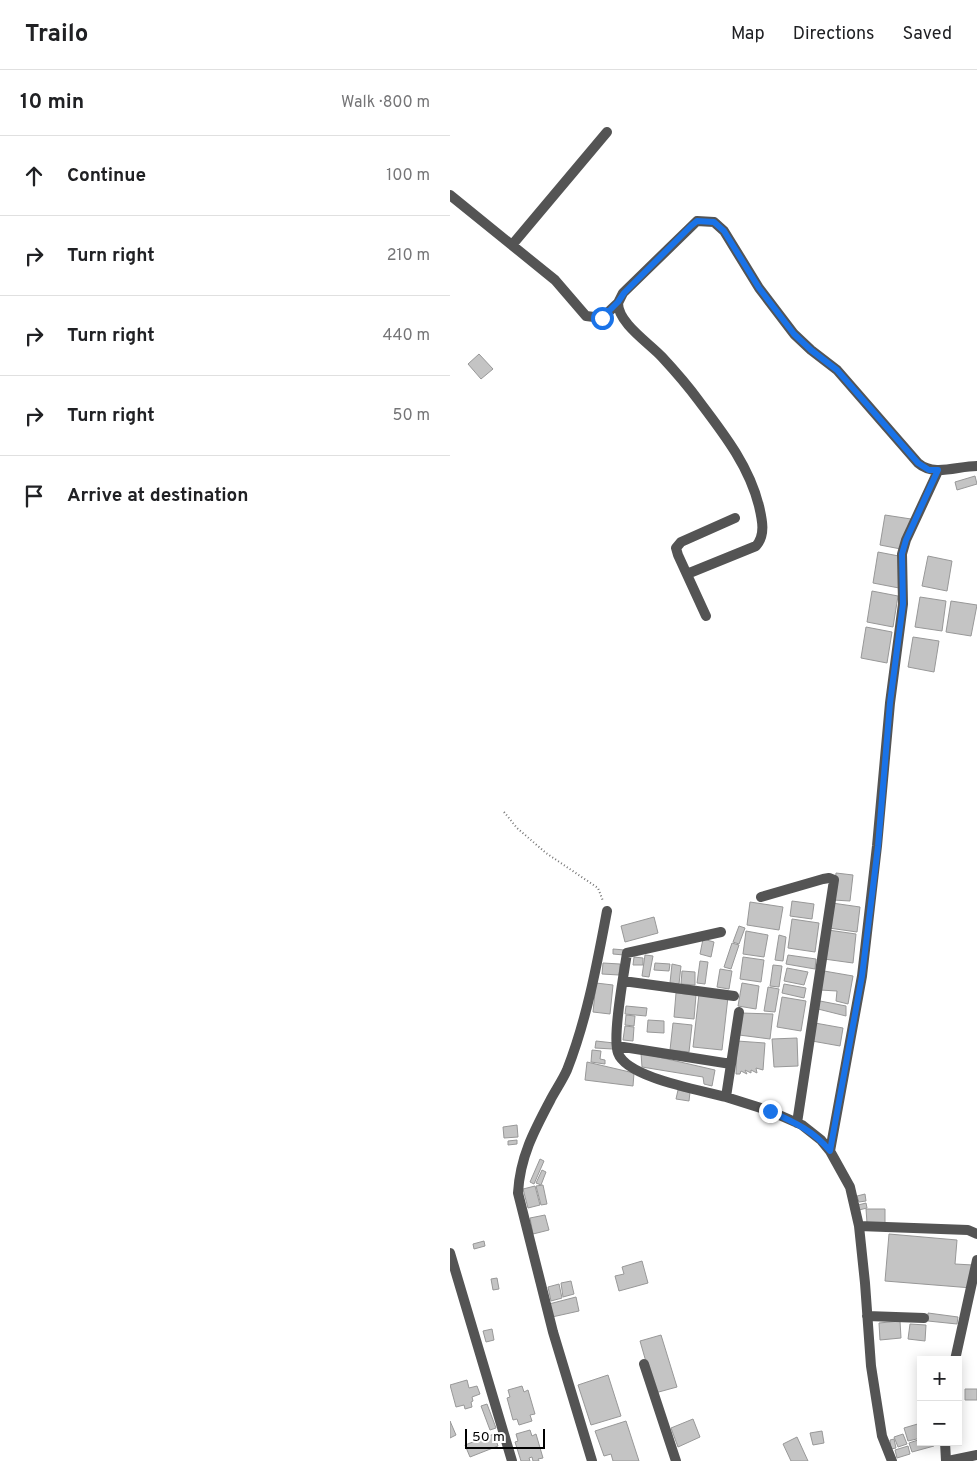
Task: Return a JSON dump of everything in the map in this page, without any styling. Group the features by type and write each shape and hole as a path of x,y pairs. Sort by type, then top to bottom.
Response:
{"street":[{"path":"512,245 606,132"},
{"path":"450,195 555,280 586,316 602,318 624,293 691,226 697,221 714,222 724,231 759,288 794,334 837,370 918,463 929,470 977,466"},
{"path":"618,302 618,309 627,324 662,358 698,399 736,452 754,487 761,513 761,539 756,546 687,574"},
{"path":"830,1151 864,966 878,846 890,703 903,604 902,554 906,540 938,470"},
{"path":"706,616 676,551 678,545 735,518"},
{"path":"761,897 824,879 834,880 796,1123"},
{"path":"592,1461 553,1332 518,1193 519,1174 526,1150 566,1072 579,1035 595,971 607,910"},
{"path":"721,932 627,953 616,1037 617,1052 620,1059 638,1072 652,1078 726,1096 770,1111 796,1123 821,1140 830,1151 850,1188 859,1226 871,1366 882,1436 892,1461"},
{"path":"624,981 734,996"},
{"path":"726,1096 739,1012"},
{"path":"617,1046 732,1064"},
{"path":"859,1226 968,1230 977,1234"},
{"path":"450,1253 512,1461"},
{"path":"956,1356 977,1260"},
{"path":"867,1316 924,1318"},
{"path":"644,1364 676,1461"},
{"path":"945,1446 947,1461 977,1455"}],"path":[{"path":"504,812 518,828 546,853 598,888 607,910"}],"building":[{"path":"479,354 493,369 481,379 468,364"},
{"path":"975,476 977,484 957,490 955,482"},
{"path":"885,515 911,519 906,550 880,545"},
{"path":"878,552 904,557 899,588 873,583"},
{"path":"928,556 952,561 947,591 922,586"},
{"path":"872,591 898,596 893,627 867,622"},
{"path":"920,597 946,601 942,631 915,627"},
{"path":"951,601 977,605 971,636 946,632"},
{"path":"866,627 892,632 887,663 861,658"},
{"path":"913,637 939,641 934,672 908,667"},
{"path":"836,873 853,875 850,901 833,900"},
{"path":"792,901 814,904 812,919 790,916"},
{"path":"750,902 783,907 779,930 747,925"},
{"path":"832,903 860,907 857,932 829,928"},
{"path":"654,917 658,933 625,942 621,926"},
{"path":"792,919 819,923 815,952 788,948"},
{"path":"739,926 745,928 739,944 733,942"},
{"path":"828,930 856,934 853,963 824,959"},
{"path":"746,931 768,935 764,957 743,954"},
{"path":"779,935 786,937 783,961 775,960"},
{"path":"703,939 714,942 711,957 700,954"},
{"path":"732,943 739,945 731,969 724,967"},
{"path":"613,949 625,950 624,955 613,954"},
{"path":"645,955 653,956 649,977 642,976"},
{"path":"788,955 816,959 815,969 786,964"},
{"path":"634,957 643,958 643,965 633,965"},
{"path":"743,957 764,960 761,982 740,979"},
{"path":"700,961 708,962 705,984 697,983"},
{"path":"603,963 620,964 619,975 602,974"},
{"path":"655,963 670,964 669,971 654,970"},
{"path":"672,964 681,966 679,984 670,983"},
{"path":"773,965 782,966 779,987 770,986"},
{"path":"787,968 808,972 804,985 784,981"},
{"path":"720,969 732,971 729,989 717,987"},
{"path":"682,971 695,972 695,985 681,984"},
{"path":"824,971 853,976 848,1004 836,1001 837,991 820,990"},
{"path":"596,983 613,985 610,1014 593,1012"},
{"path":"742,983 759,986 756,1009 738,1006"},
{"path":"784,984 806,988 804,998 782,993"},
{"path":"768,987 779,989 775,1012 764,1011"},
{"path":"676,993 696,995 694,1019 674,1017"},
{"path":"699,994 728,997 722,1050 693,1047"},
{"path":"782,997 806,1001 801,1031 777,1027"},
{"path":"820,1001 846,1006 846,1016 818,1009"},
{"path":"626,1006 647,1008 646,1016 625,1014"},
{"path":"741,1013 773,1014 770,1039 739,1035"},
{"path":"626,1015 635,1016 634,1026 625,1025"},
{"path":"648,1020 664,1021 664,1033 647,1032"},
{"path":"673,1023 692,1025 689,1052 670,1050"},
{"path":"815,1023 843,1028 840,1046 812,1041"},
{"path":"625,1026 634,1027 633,1041 623,1040"},
{"path":"797,1038 798,1066 774,1067 772,1039"},
{"path":"596,1041 614,1043 613,1049 595,1048"},
{"path":"737,1041 765,1043 763,1070 756,1068 757,1073 745,1070 747,1074 741,1071 740,1074 736,1074"},
{"path":"592,1050 601,1051 600,1059 605,1060 605,1064 591,1062"},
{"path":"641,1053 715,1070 712,1086 704,1084 703,1077 642,1067"},
{"path":"587,1062 634,1073 633,1086 585,1080"},
{"path":"678,1090 690,1092 689,1101 676,1099"},
{"path":"517,1125 518,1137 504,1138 503,1127"},
{"path":"517,1140 517,1144 508,1145 508,1141"},
{"path":"540,1159 544,1161 534,1184 530,1182"},
{"path":"542,1170 546,1172 541,1185 536,1183"},
{"path":"543,1185 547,1204 541,1205 536,1186"},
{"path":"535,1186 540,1205 528,1208 523,1189"},
{"path":"865,1194 866,1201 859,1202 857,1196"},
{"path":"866,1203 867,1208 859,1210 858,1205"},
{"path":"866,1209 885,1209 885,1223 867,1223"},
{"path":"545,1215 549,1230 533,1234 530,1218"},
{"path":"889,1234 957,1240 955,1264 973,1265 972,1288 885,1281"},
{"path":"484,1241 485,1246 474,1249 473,1244"},
{"path":"642,1261 648,1283 619,1291 615,1276 624,1274 622,1267"},
{"path":"497,1278 499,1289 493,1290 491,1279"},
{"path":"571,1281 574,1294 563,1297 561,1283"},
{"path":"559,1284 562,1298 551,1301 548,1287"},
{"path":"576,1297 579,1311 552,1317 549,1304"},
{"path":"928,1313 958,1317 957,1324 928,1321"},
{"path":"900,1321 901,1338 880,1340 879,1323"},
{"path":"910,1324 926,1325 925,1341 908,1339"},
{"path":"492,1329 494,1340 486,1342 483,1331"},
{"path":"661,1335 677,1387 655,1393 640,1341"},
{"path":"608,1375 621,1416 591,1425 578,1385"},
{"path":"467,1380 469,1388 477,1386 480,1394 472,1397 472,1407 465,1409 464,1405 456,1407 450,1385"},
{"path":"522,1386 524,1392 528,1390 535,1414 530,1415 532,1421 519,1425 517,1419 513,1420 507,1398 510,1397 508,1390"},
{"path":"965,1389 977,1389 977,1400 965,1400"},
{"path":"487,1404 496,1428 490,1430 481,1406"},
{"path":"693,1419 700,1437 678,1447 671,1428"},
{"path":"450,1421 456,1435 450,1438"},
{"path":"626,1421 639,1461 613,1461 611,1454 604,1456 595,1431"},
{"path":"917,1424 917,1439 908,1441 904,1428"},
{"path":"530,1430 532,1436 536,1434 543,1458 538,1459 539,1461 533,1461 532,1457 529,1458 530,1461 521,1461 515,1442 518,1441 516,1434"},
{"path":"822,1431 824,1443 813,1445 810,1433"},
{"path":"494,1434 498,1446 470,1457 465,1445"},
{"path":"903,1434 907,1444 898,1447 894,1437"},
{"path":"797,1437 808,1461 791,1461 783,1444"},
{"path":"894,1439 896,1448 891,1449 890,1440"},
{"path":"917,1440 917,1446 934,1446 912,1452 909,1443"},
{"path":"908,1446 910,1454 897,1458 895,1450"}],"route":[{"path":"602,318 624,293 691,226 697,221 714,222 724,231 759,288 794,334 837,370 918,463 929,470 938,470 906,540 902,554 903,604 890,703 878,846 862,976 830,1151 821,1140 802,1125 770,1111"}]}
